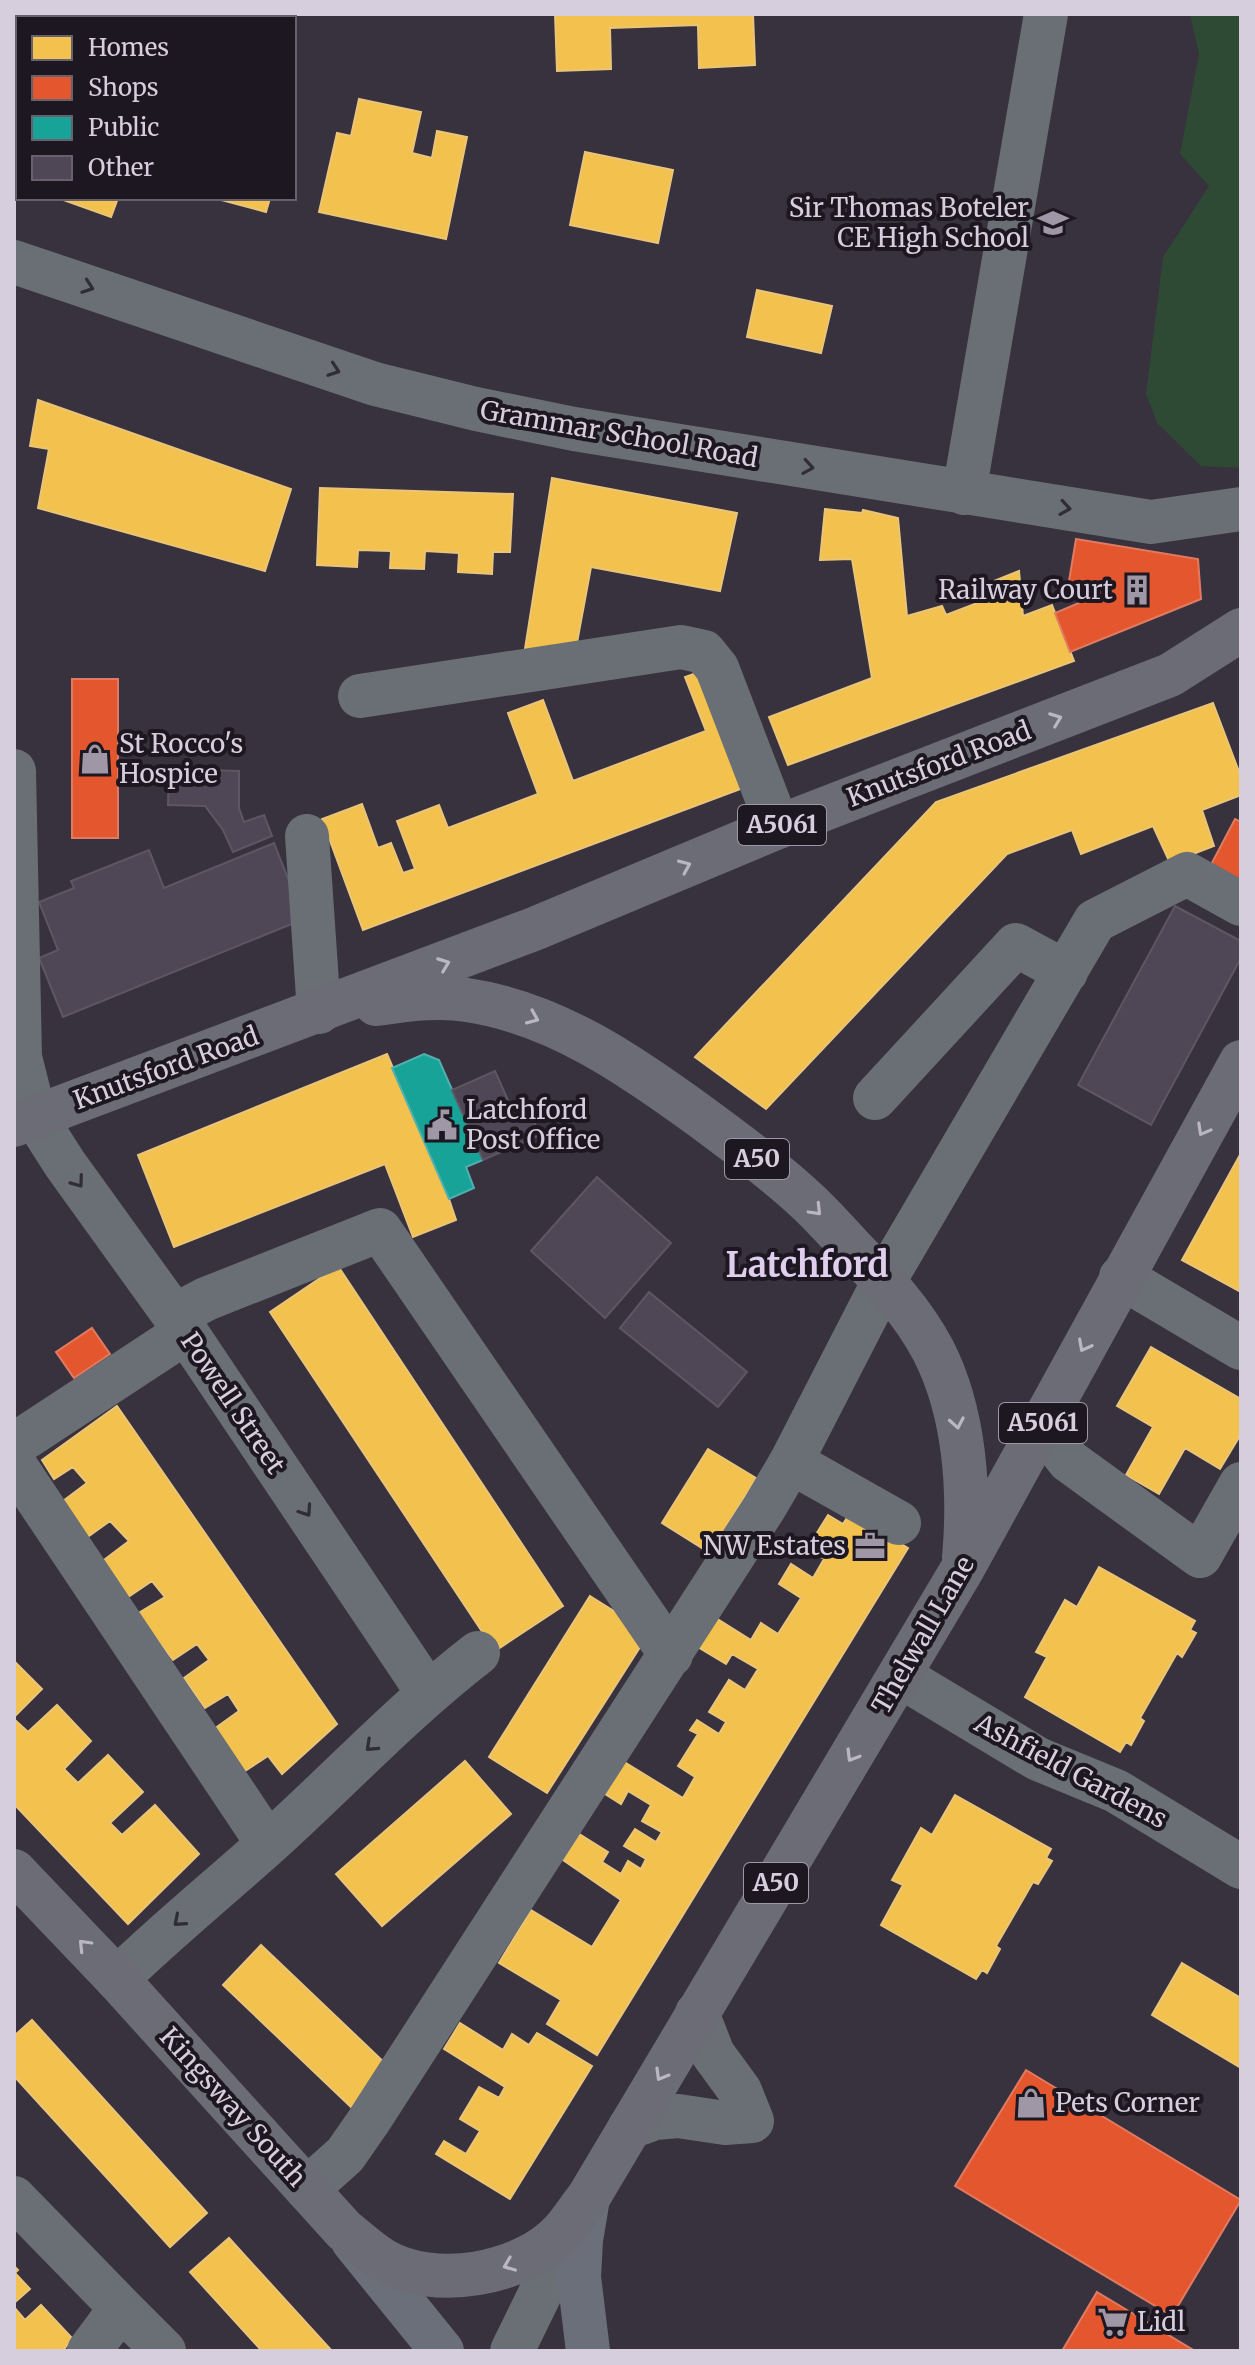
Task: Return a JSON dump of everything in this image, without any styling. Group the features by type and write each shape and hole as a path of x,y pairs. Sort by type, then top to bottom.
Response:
{"highway":[{"name":"Knutsford Road","path":"24,1121 534,929 778,827 1170,675 1241,630"},
{"name":"Knutsford Road","path":"319,1012 412,999 466,999 518,1012 585,1040 659,1086 735,1141 807,1201 884,1281 911,1314 933,1351 952,1400 965,1480 967,1526 963,1568"},
{"name":"Thelwall Lane","path":"344,2230 384,2261 415,2272 448,2275 480,2273 502,2269 532,2255 560,2234 588,2198 963,1568 1241,1062"},
{"name":"Kingsway South","path":"14,1871 117,1979 344,2230"}],"main road":[{"name":"A50","path":"588,2198 579,2277 588,2351"},
{"name":"Kingsway South","path":"344,2230 436,2348"}],"street":[{"path":"964,493 1046,14"},
{"name":"Grammar School Road","path":"14,262 375,384 574,429 1151,522 1241,509"},
{"path":"360,696 681,647 704,652 717,668 778,827"},
{"name":"Powell Street","path":"14,771 24,1121 65,1164 180,1324 428,1693"},
{"path":"307,836 319,1012"},
{"path":"307,2189 345,2155 368,2122 671,1655 791,1462 884,1281 1095,921 1187,874 1241,904"},
{"path":"875,1098 1016,945 1066,972"},
{"path":"14,1445 180,1324 206,1299 380,1230 671,1655"},
{"path":"1121,1277 1241,1348"},
{"path":"1041,1426 1069,1461 1200,1556 1228,1539 1241,1484"},
{"path":"791,1462 899,1523"},
{"path":"14,1464 268,1844"},
{"path":"117,1979 150,1946 268,1844 428,1693 478,1653"},
{"name":"Ashfield Gardens","path":"900,1676 1038,1759 1116,1791 1241,1867"},
{"path":"630,2127 655,2118 678,2116 725,2123 752,2121 740,2091 713,2054 697,2013"},
{"path":"14,2198 164,2351"},
{"name":"Thelwall Lane","path":"512,2351 588,2198"},
{"path":"89,2351 121,2308"}],"green space":[{"path":"14,14 50,14 16,16 14,107"},
{"path":"1190,14 1241,14 1241,468 1201,466 1157,423 1146,394 1163,257 1209,186 1180,154 1199,54"}],"building: Homes":[{"path":"555,14 753,14 755,65 699,68 698,25 610,28 611,69 557,71"},
{"path":"359,99 421,112 412,153 432,158 437,131 467,137 446,239 319,212 337,133 351,136"},
{"path":"585,152 673,170 658,243 570,225"},
{"path":"64,200 117,200 111,217"},
{"path":"221,200 269,200 266,212"},
{"path":"757,290 832,306 821,353 747,337"},
{"path":"38,400 291,489 265,571 38,508 49,449 30,446"},
{"path":"552,478 737,513 720,591 591,567 576,648 524,655"},
{"path":"320,488 513,494 510,552 493,552 492,574 458,572 459,553 425,551 424,569 390,568 391,551 358,550 357,567 317,565"},
{"path":"825,509 862,513 863,510 898,518 907,616 942,606 946,615 980,602 974,589 1019,571 1023,616 1052,605 1074,661 788,765 769,717 872,678 852,559 820,560"},
{"path":"702,671 746,787 363,930 322,819 362,804 378,848 391,843 403,873 415,869 397,821 439,805 448,828 538,794 508,713 543,700 573,781 706,731 685,677"},
{"path":"1213,703 1241,777 1241,795 1202,810 1214,846 1170,863 1153,826 1081,854 1072,830 1007,854 766,1109 695,1057 936,802"},
{"path":"387,1054 456,1220 413,1237 385,1164 174,1247 138,1155"},
{"path":"1241,1153 1241,1292 1182,1260"},
{"path":"338,1266 563,1606 495,1651 270,1312"},
{"path":"1151,1347 1241,1399 1241,1434 1220,1469 1185,1448 1159,1494 1126,1475 1153,1427 1117,1406"},
{"path":"117,1406 337,1724 282,1774 268,1756 242,1773 210,1732 239,1711 228,1694 205,1708 184,1678 209,1660 197,1644 173,1660 137,1614 165,1597 152,1581 125,1599 100,1563 129,1541 110,1521 79,1543 55,1507 87,1483 73,1467 54,1479 42,1460"},
{"path":"708,1449 756,1478 710,1553 662,1523"},
{"path":"850,1513 908,1548 597,2055 547,2024 561,2000 499,1963 531,1910 592,1947 621,1900 563,1860 579,1834 608,1852 602,1862 621,1874 628,1861 641,1869 646,1859 624,1846 635,1829 656,1842 662,1832 642,1821 651,1805 628,1791 621,1804 605,1794 624,1762 683,1798 695,1777 678,1766 698,1734 690,1730 697,1720 719,1734 726,1722 709,1712 729,1680 745,1690 758,1669 732,1654 726,1664 696,1646 714,1617 751,1640 761,1623 778,1634 801,1598 779,1584 791,1564 813,1578 824,1559 807,1549 828,1515 843,1524"},
{"path":"1099,1567 1195,1621 1190,1630 1196,1633 1182,1657 1177,1653 1140,1718 1144,1721 1131,1745 1126,1742 1120,1752 1025,1697 1047,1657 1036,1652 1065,1600 1077,1607"},
{"path":"590,1596 649,1633 547,1793 489,1757"},
{"path":"14,1661 42,1689 14,1717"},
{"path":"57,1705 91,1741 64,1769 78,1783 108,1755 143,1792 110,1823 122,1835 155,1805 199,1854 128,1924 14,1804 14,1719 28,1732"},
{"path":"465,1761 511,1814 382,1926 336,1874"},
{"path":"955,1795 1051,1849 1046,1858 1052,1861 1038,1884 1033,1882 996,1946 1000,1949 987,1973 982,1970 976,1979 881,1925 903,1885 892,1880 921,1828 932,1835"},
{"path":"261,1945 389,2067 351,2107 223,1985"},
{"path":"1182,1963 1241,1998 1241,2068 1152,2015"},
{"path":"32,2020 207,2213 170,2247 14,2076 14,2036"},
{"path":"460,2023 503,2050 512,2034 529,2045 537,2033 592,2066 510,2199 436,2154 444,2141 466,2154 480,2131 460,2119 479,2087 499,2098 505,2087 444,2049"},
{"path":"229,2238 332,2351 262,2351 190,2272"},
{"path":"14,2266 18,2270 15,2273 30,2289 14,2303"},
{"path":"41,2305 72,2338 63,2351 14,2351 14,2307 25,2320"}],"building: Shops":[{"name":"Railway Court","path":"1076,539 1198,559 1201,599 1070,652 1055,613 1079,603 1069,581"},
{"name":"St Rocco's Hospice","path":"72,679 118,679 118,838 72,838"},
{"path":"1235,819 1241,822 1241,894 1205,876"},
{"path":"92,1328 110,1354 74,1378 56,1352"},
{"path":"1026,2070 1241,2200 1172,2316 955,2186"},
{"name":"Lidl","path":"1097,2292 1195,2351 1062,2351"}],"building: Public":[{"name":"Latchford Post Office","path":"424,1054 439,1060 483,1160 466,1167 474,1188 449,1199 392,1068"}],"building: Other":[{"path":"169,769 239,771 239,808 244,822 264,815 272,836 233,852 223,830 205,806 168,805"},
{"path":"274,843 304,919 63,1017 39,958 58,950 39,902 74,888 71,881 149,850 164,888"},
{"path":"1175,906 1241,941 1241,958 1151,1125 1078,1085"},
{"path":"495,1071 511,1107 525,1101 540,1135 483,1160 452,1090"},
{"path":"597,1177 671,1243 605,1318 531,1251"},
{"path":"649,1292 747,1372 718,1407 620,1328"}],"place":[{"name":"Sir Thomas Boteler CE High School","path":"1053,223"},
{"name":"Railway Court","path":"1137,590"},
{"name":"St Rocco's Hospice","path":"95,759"},
{"name":"Latchford Post Office","path":"442,1125"},
{"name":"NW Estates","path":"870,1546"},
{"name":"Pets Corner","path":"1031,2103"},
{"name":"Lidl","path":"1113,2322"}],"district":[{"name":"Latchford","path":"807,1265"}]}
